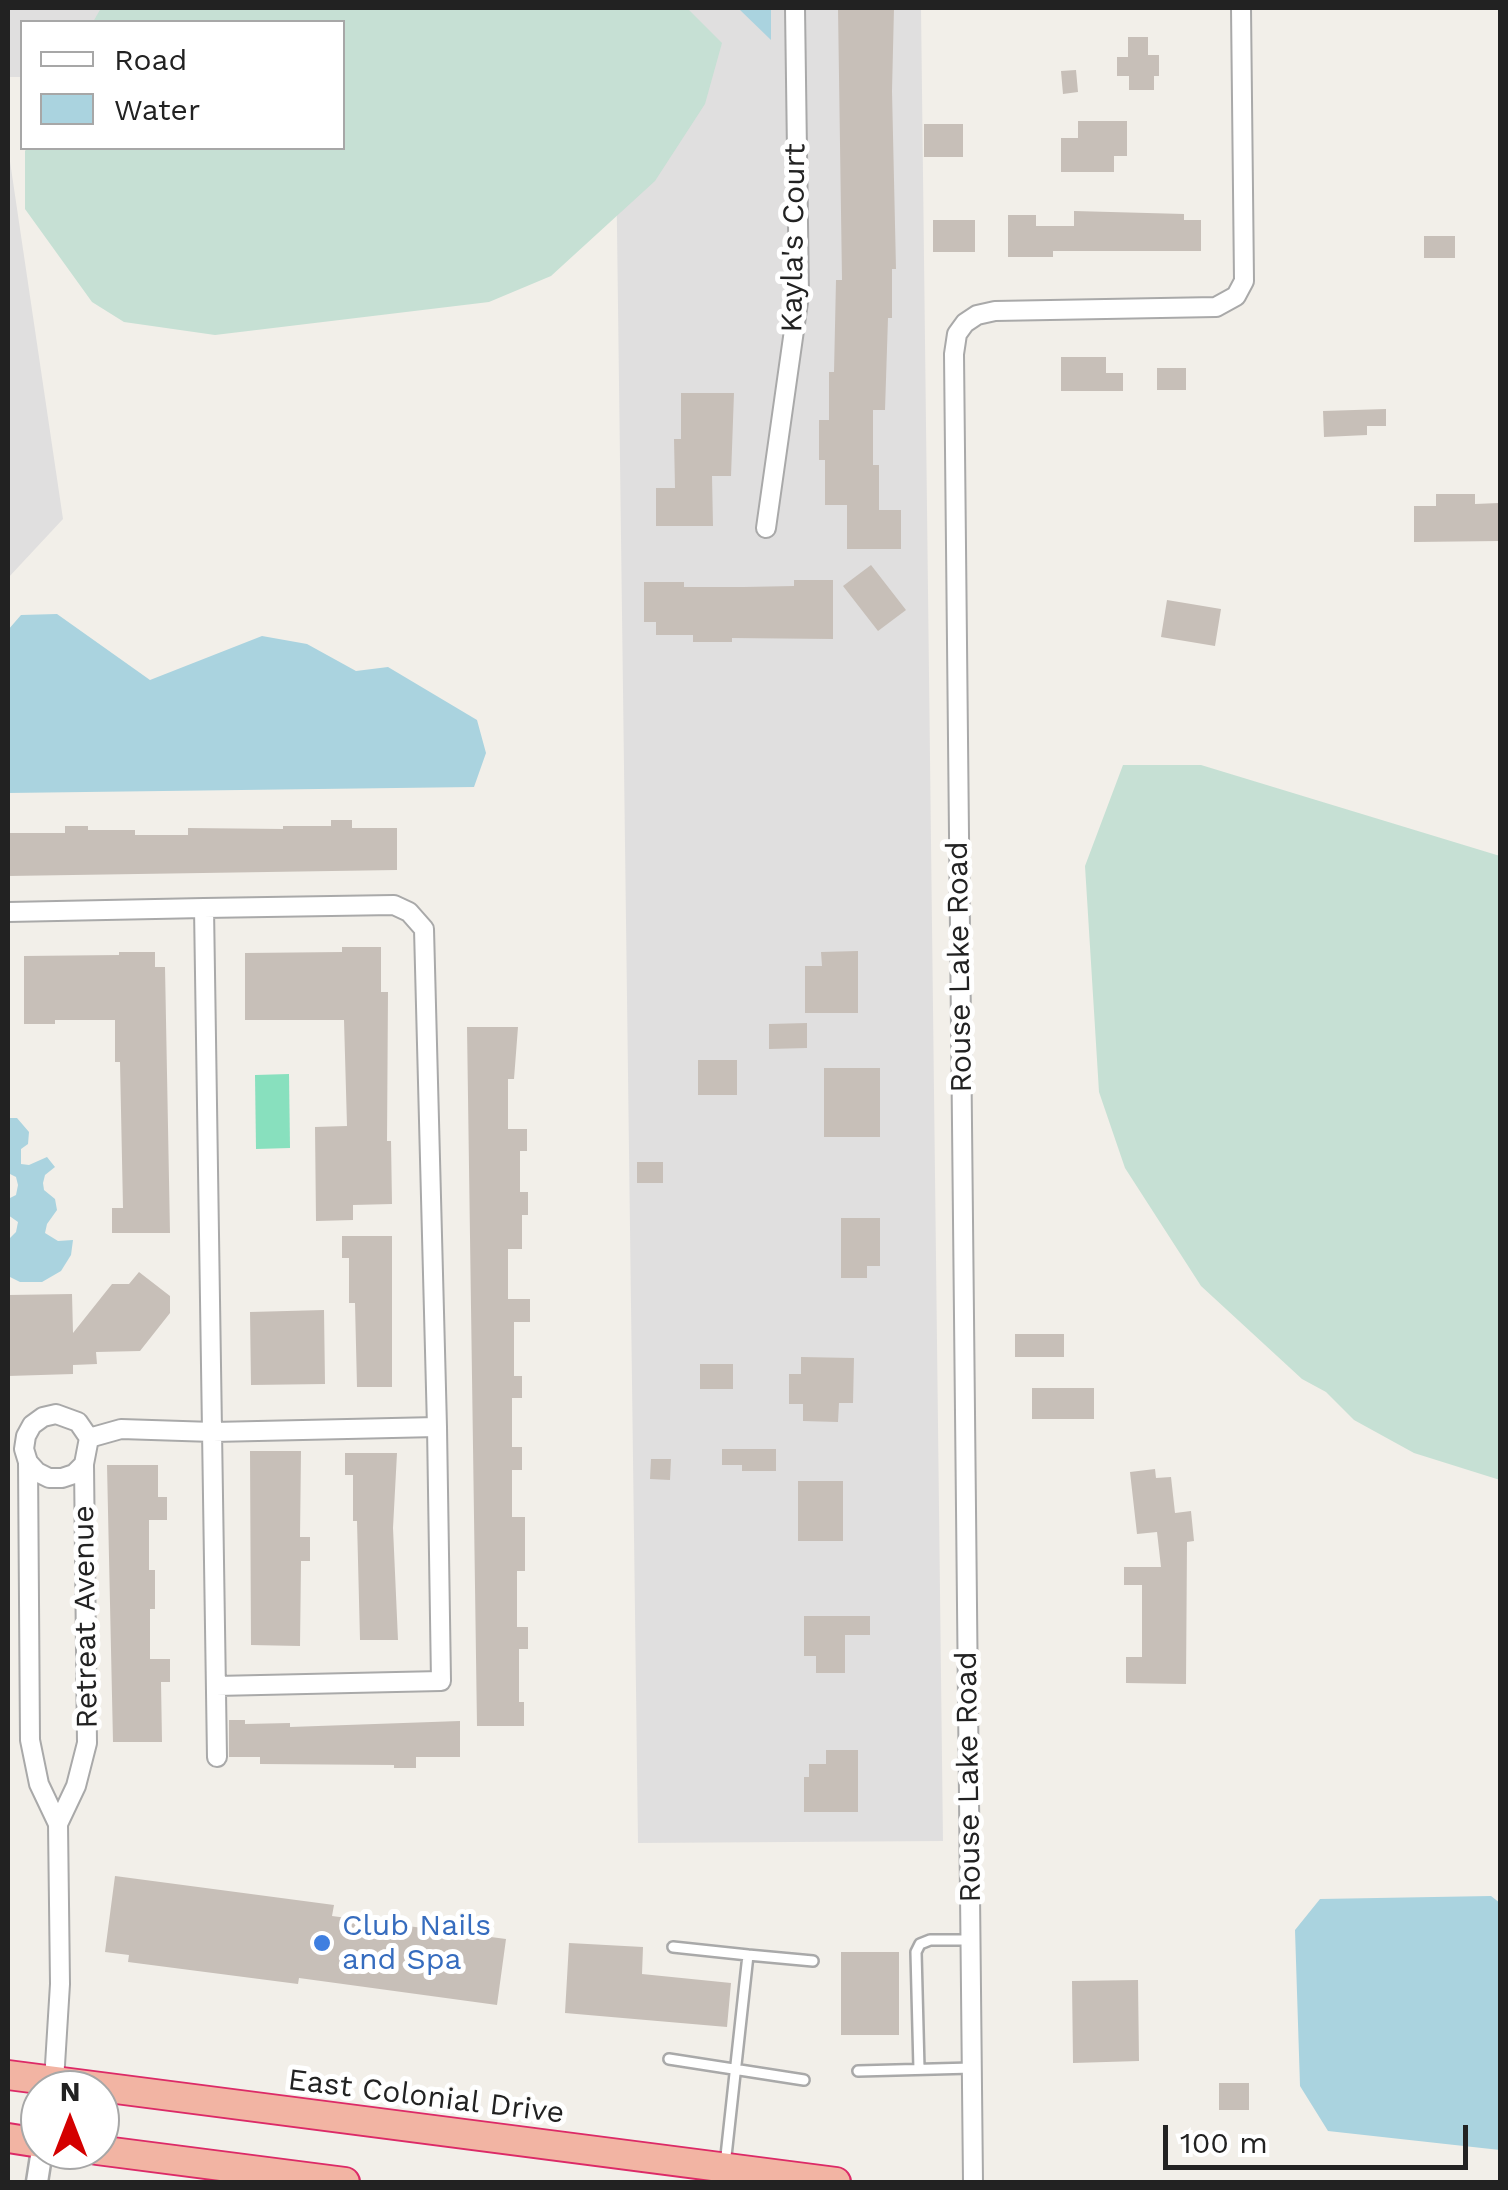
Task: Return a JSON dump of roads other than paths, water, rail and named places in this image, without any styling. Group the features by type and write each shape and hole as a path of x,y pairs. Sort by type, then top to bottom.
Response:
{"highway":[{"name":"East Colonial Drive","path":"120,2094 836,2182"},
{"path":"120,2153 345,2182"}],"street":[{"name":"Kayla's Court","path":"766,528 799,295 795,8"},
{"name":"Rouse Lake Road","path":"974,2182 954,354 965,323 976,315 996,310 1216,307 1236,296 1244,281 1241,8"},
{"path":"8,912 394,904 424,929 442,1681 216,1686"},
{"path":"204,908 217,1757"},
{"path":"56,1414 78,1422 89,1438 84,1464 74,1474 49,1478 28,1462 17,1436 43,1417 56,1414"},
{"path":"89,1438 121,1429 213,1432 437,1427"},
{"name":"Retreat Avenue","path":"28,1462 30,1740 39,1784 58,1824 60,1984 54,2070"},
{"name":"Retreat Avenue","path":"58,1824 76,1786 88,1744 84,1464"}],"lane":[{"path":"919,2069 916,1952 920,1944 930,1940 971,1940"},
{"path":"672,1947 813,1961"},
{"path":"724,2168 748,1956"},
{"path":"669,2060 804,2080"},
{"path":"858,2071 972,2068"}],"water":[{"path":"738,8 771,8 771,40"},
{"path":"57,614 150,680 262,636 307,644 356,671 388,667 477,720 486,753 474,787 8,793 8,630 21,615"},
{"path":"8,1118 17,1118 29,1132 28,1144 21,1149 21,1164 29,1165 47,1157 55,1167 45,1175 43,1183 44,1190 55,1199 57,1210 45,1233 58,1241 73,1240 71,1255 61,1271 42,1282 20,1282 8,1276 8,1240 16,1232 18,1222 8,1215 8,1199 16,1195 18,1185 16,1177 8,1173"},
{"path":"1491,1896 1500,1903 1500,2150 1328,2131 1300,2086 1295,1930 1320,1899"}],"place":[{"name":"Club Nails and Spa","path":"322,1943"}]}
